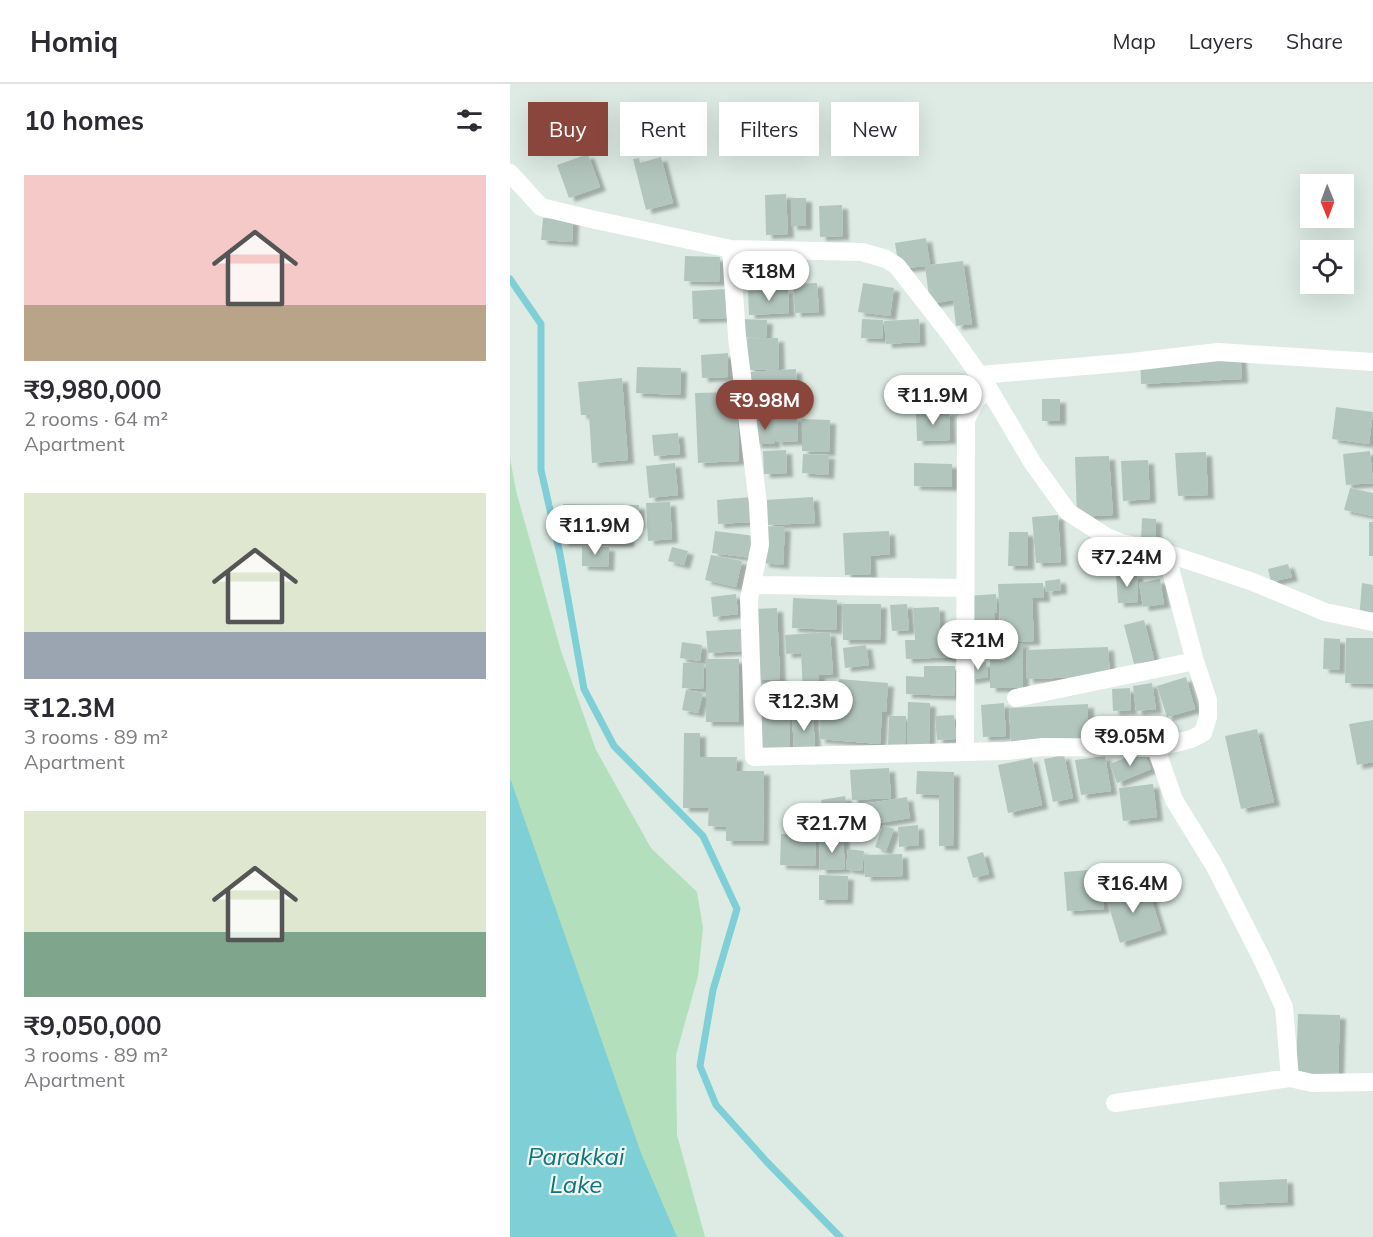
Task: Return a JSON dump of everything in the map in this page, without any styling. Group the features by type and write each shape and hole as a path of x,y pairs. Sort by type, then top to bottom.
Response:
{"street":[{"path":"510,172 541,207 731,249 848,251 886,259 897,266 985,382 1032,462 1068,512 1107,537 1166,553 1253,582 1325,612 1373,622"},
{"path":"731,249 737,337 758,504 760,544 754,585 749,599 754,757 1006,751 1043,747 1156,748 1191,739 1203,733 1207,725 1208,700 1166,553"},
{"path":"985,382 1218,352 1373,362"},
{"path":"965,752 966,420 985,382"},
{"path":"754,585 965,588"},
{"path":"1016,698 1195,661"},
{"path":"1156,748 1174,800 1214,865 1284,1007 1290,1077"},
{"path":"1116,1103 1290,1077 1312,1083 1373,1082"}],"green space":[{"path":"510,458 516,491 561,651 596,750 651,848 697,892 703,928 698,976 676,1055 677,1135 705,1237 510,1237"}],"water":[{"name":"Parakkai Lake","path":"510,778 641,1153 677,1237 510,1237"}],"building":[{"path":"589,156 600,187 569,198 557,165"},
{"path":"661,157 673,203 646,210 633,159 639,158 640,163"},
{"path":"786,194 788,234 766,235 765,195"},
{"path":"791,198 806,198 806,226 791,226"},
{"path":"842,205 843,236 820,237 819,206"},
{"path":"543,218 573,220 572,242 541,240"},
{"path":"926,238 930,265 963,261 972,324 956,326 953,300 930,304 925,266 899,269 895,243"},
{"path":"685,256 720,257 719,282 684,281"},
{"path":"817,283 819,312 795,313 793,284"},
{"path":"863,283 894,288 890,316 858,312"},
{"path":"726,289 727,318 693,319 692,291"},
{"path":"788,289 789,313 749,315 748,291"},
{"path":"742,319 767,320 766,338 741,337"},
{"path":"862,319 883,320 882,339 861,338"},
{"path":"919,319 920,342 886,344 884,321"},
{"path":"778,338 779,369 748,370 747,339"},
{"path":"1240,348 1242,379 1141,384 1140,353"},
{"path":"728,353 728,377 702,378 701,355"},
{"path":"637,367 681,368 680,395 636,393"},
{"path":"796,369 798,413 753,415 750,372"},
{"path":"622,378 628,460 592,463 589,415 581,415 578,382"},
{"path":"737,392 739,461 698,463 695,393"},
{"path":"1042,399 1060,399 1060,421 1042,421"},
{"path":"1336,407 1373,412 1369,444 1332,439"},
{"path":"949,412 950,440 917,441 916,413"},
{"path":"797,417 798,441 776,442 775,418"},
{"path":"755,419 775,419 774,444 755,444"},
{"path":"802,419 830,420 829,452 802,451"},
{"path":"678,433 680,454 654,456 652,435"},
{"path":"786,450 787,473 764,474 763,451"},
{"path":"1370,451 1373,483 1346,485 1343,454"},
{"path":"1206,452 1208,495 1178,496 1175,453"},
{"path":"803,454 829,455 828,475 802,473"},
{"path":"1109,456 1113,515 1077,517 1075,457"},
{"path":"1148,460 1150,499 1123,501 1121,461"},
{"path":"675,463 678,495 649,498 646,466"},
{"path":"914,463 952,464 952,487 914,486"},
{"path":"1350,488 1373,493 1373,516 1344,510"},
{"path":"751,497 752,522 718,524 717,500"},
{"path":"813,497 815,523 767,525 765,500"},
{"path":"670,502 672,539 648,541 646,503"},
{"path":"563,504 639,505 639,525 628,525 628,543 562,542"},
{"path":"1058,515 1061,562 1036,563 1032,517"},
{"path":"1142,518 1156,519 1156,540 1141,540"},
{"path":"1369,522 1373,522 1373,556 1369,556"},
{"path":"765,526 785,527 783,565 763,563"},
{"path":"715,531 755,536 752,558 712,553"},
{"path":"889,531 890,554 870,556 871,574 845,575 843,533"},
{"path":"1009,532 1028,532 1028,566 1008,566"},
{"path":"582,546 609,547 608,567 582,566"},
{"path":"672,547 688,551 684,565 668,561"},
{"path":"711,555 742,561 736,587 705,580"},
{"path":"1288,564 1292,577 1271,582 1268,569"},
{"path":"1137,574 1138,602 1118,603 1116,575"},
{"path":"1060,579 1061,590 1046,592 1045,581"},
{"path":"1160,579 1164,604 1143,607 1139,583"},
{"path":"1043,583 1044,598 1032,598 1034,641 1001,642 998,584"},
{"path":"1362,583 1373,585 1373,621 1359,620"},
{"path":"736,594 738,614 713,617 711,597"},
{"path":"996,594 995,650 971,652 968,596"},
{"path":"793,598 837,600 836,630 792,628"},
{"path":"843,604 881,604 880,640 843,640"},
{"path":"907,604 909,630 892,631 890,605"},
{"path":"939,607 940,634 955,634 956,657 906,659 905,640 915,640 913,608"},
{"path":"777,608 780,679 755,680 753,609"},
{"path":"1144,620 1154,659 1134,664 1124,625"},
{"path":"741,629 742,651 708,653 706,631"},
{"path":"830,632 833,674 819,675 819,691 803,692 801,653 786,654 785,635"},
{"path":"1324,638 1340,639 1339,670 1323,669"},
{"path":"1346,638 1373,638 1373,684 1345,683"},
{"path":"682,642 702,645 700,661 680,658"},
{"path":"1006,643 1023,643 1023,688 990,688 990,660 1005,660"},
{"path":"866,645 869,665 845,668 843,648"},
{"path":"1108,647 1110,676 1027,679 1026,650"},
{"path":"706,659 739,659 739,722 706,722"},
{"path":"986,662 988,677 969,680 967,665"},
{"path":"683,663 704,663 703,689 682,688"},
{"path":"924,666 955,666 954,696 906,694 906,676 924,677"},
{"path":"1186,677 1195,709 1167,717 1157,686"},
{"path":"839,679 888,683 886,712 882,712 880,744 819,739 822,701 837,702"},
{"path":"1152,683 1156,709 1136,711 1133,686"},
{"path":"1130,688 1131,710 1113,711 1112,689"},
{"path":"686,690 703,693 698,713 682,710"},
{"path":"757,692 791,693 789,753 755,752"},
{"path":"908,702 930,703 929,746 907,746"},
{"path":"1004,703 1006,736 983,737 981,705"},
{"path":"1088,704 1088,739 1011,743 1009,708"},
{"path":"813,715 815,747 794,749 792,717"},
{"path":"954,715 956,739 937,740 935,716"},
{"path":"889,716 906,716 905,745 888,745"},
{"path":"1148,716 1148,735 1119,736 1118,717"},
{"path":"1091,717 1114,717 1114,739 1091,739"},
{"path":"1373,720 1373,762 1357,765 1349,724"},
{"path":"1257,729 1274,802 1241,809 1225,736"},
{"path":"684,733 700,733 700,757 737,757 736,771 764,771 763,841 726,841 726,827 708,826 709,808 683,808"},
{"path":"1143,751 1151,769 1117,783 1110,764"},
{"path":"1064,755 1073,798 1053,802 1044,759"},
{"path":"1105,756 1111,791 1081,795 1075,760"},
{"path":"1032,758 1042,805 1008,813 998,765"},
{"path":"889,768 891,798 852,800 850,770"},
{"path":"917,771 954,772 953,846 939,846 939,795 916,794"},
{"path":"1153,784 1157,817 1123,821 1119,788"},
{"path":"845,796 848,813 824,817 821,800"},
{"path":"907,797 910,818 855,827 851,806"},
{"path":"883,825 894,829 886,851 875,847"},
{"path":"918,825 919,845 899,847 898,827"},
{"path":"781,834 816,834 815,866 780,865"},
{"path":"843,837 845,869 820,870 819,839"},
{"path":"848,849 864,851 862,871 846,869"},
{"path":"983,852 989,874 973,878 967,857"},
{"path":"902,854 903,876 865,877 864,855"},
{"path":"1102,869 1104,909 1067,911 1064,872"},
{"path":"819,875 848,876 847,900 819,900"},
{"path":"1147,885 1161,930 1120,943 1106,897"},
{"path":"1298,1014 1340,1015 1338,1075 1296,1074"},
{"path":"1287,1179 1288,1202 1220,1205 1219,1182"}],"waterway":[{"path":"510,279 541,324 541,470 560,554 584,689 614,746 703,836 737,909 713,990 700,1066 716,1105 766,1161 840,1237"}]}
